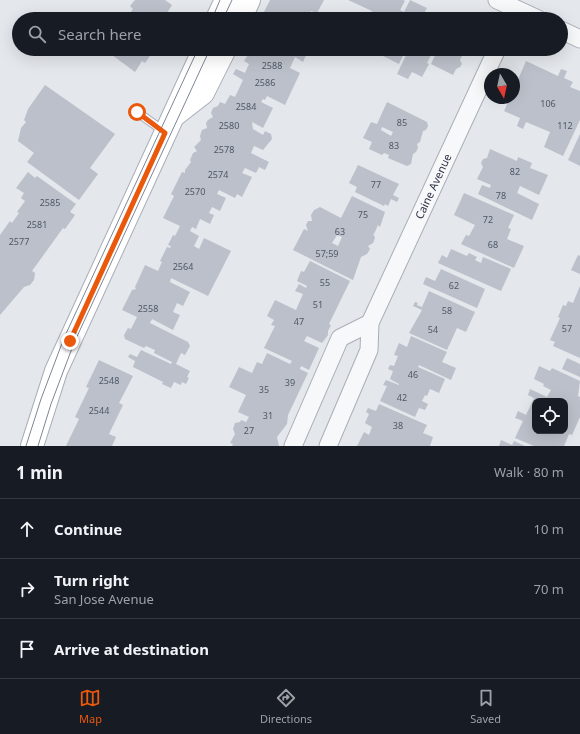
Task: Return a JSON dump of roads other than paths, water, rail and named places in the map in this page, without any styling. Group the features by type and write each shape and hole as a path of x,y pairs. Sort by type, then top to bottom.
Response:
{"main road":[{"path":"221,12 226,0"},
{"path":"244,12 250,0"},
{"path":"32,446 56,371 201,56"},
{"path":"169,125 203,93 222,56"}],"street":[{"path":"496,0 515,9"},
{"path":"568,33 580,38"},
{"name":"Caine Avenue","path":"328,446 369,350 370,323 494,56"},
{"path":"293,446 340,338 370,323"}],"lane":[{"path":"137,112 169,125"}],"tram line":[{"path":"215,12 220,0"},
{"path":"226,12 232,0"},
{"path":"26,446 41,399 64,338 195,56"},
{"path":"38,446 51,404 74,343 207,56"}]}
